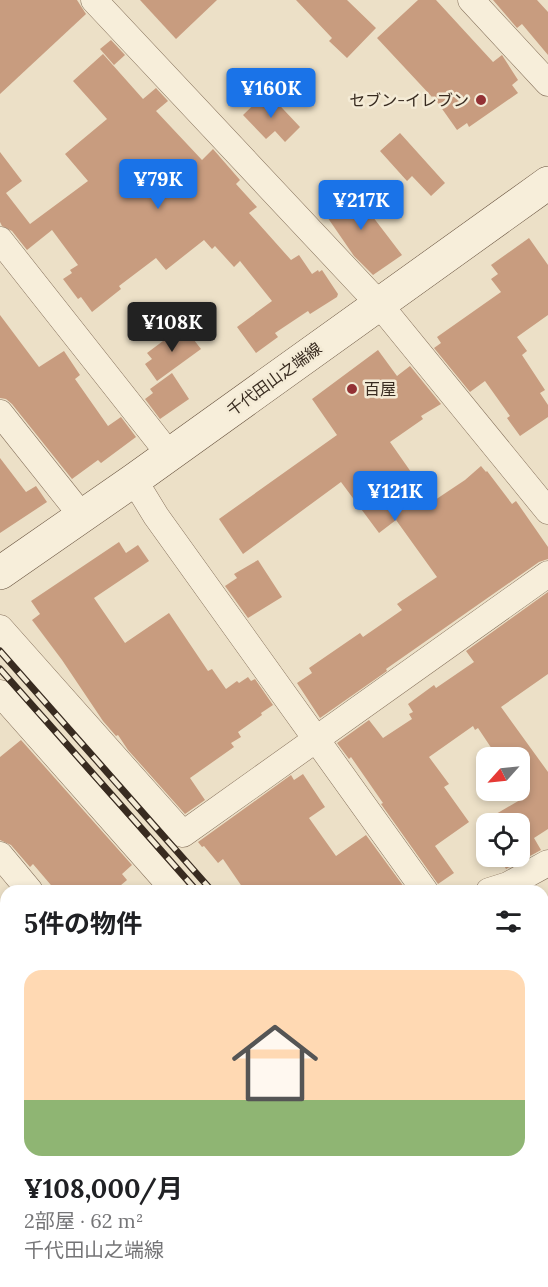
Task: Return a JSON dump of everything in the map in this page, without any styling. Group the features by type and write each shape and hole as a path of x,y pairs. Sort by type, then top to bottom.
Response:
{"street":[{"path":"94,0 379,304 548,511"},
{"path":"471,0 548,83"},
{"name":"千代田山之端線","path":"0,573 134,480 548,183"},
{"path":"0,240 170,453"},
{"path":"0,413 82,516"},
{"path":"134,480 156,516 421,885"},
{"path":"0,628 183,834 548,574"},
{"path":"0,693 170,885"},
{"path":"0,855 25,885"},
{"path":"510,885 548,863"}],"building":[{"path":"0,0 77,0 86,14 0,94"},
{"path":"140,0 217,0 176,39"},
{"path":"296,0 347,0 376,28 347,58 329,41 332,38"},
{"path":"418,0 436,0 493,62 502,55 518,80 512,85 518,93 469,127 467,123 457,130 433,96 377,38"},
{"path":"493,0 537,0 548,12 548,55 522,24 517,28"},
{"path":"111,40 125,55 114,65 100,49"},
{"path":"103,54 143,99 156,88 168,101 156,111 202,160 213,149 240,180 236,184 257,207 249,213 291,260 299,255 312,274 322,270 338,294 337,297 310,314 308,311 275,333 278,337 256,353 237,327 272,301 240,261 234,267 215,246 212,249 204,240 166,270 156,258 119,286 121,289 92,312 81,297 78,299 63,279 72,273 70,270 78,265 52,230 27,250 12,231 2,226 0,222 0,152 22,181 6,193 30,224 88,181 65,154 107,119 73,81"},
{"path":"267,92 300,127 285,142 275,131 266,139 243,115"},
{"path":"400,133 445,183 431,196 412,176 407,181 380,151"},
{"path":"351,184 363,198 360,200 402,255 373,275 354,256 321,208"},
{"path":"529,238 548,265 548,315 517,337 527,351 522,355 545,390 540,393 548,405 548,417 520,436 507,418 510,416 485,381 470,392 434,348 441,343 437,337 501,292 491,279 498,274 491,265"},
{"path":"0,315 39,367 64,351 80,375 75,379 108,426 121,417 136,437 101,463 98,460 72,479 12,404 0,398"},
{"path":"183,326 201,349 157,381 145,364 152,359 147,353"},
{"path":"378,350 397,376 410,366 441,404 421,416 423,419 390,442 432,502 465,480 481,466 512,504 516,501 548,547 548,559 539,562 320,718 297,683 312,673 309,668 360,633 363,637 402,610 397,604 437,577 396,520 379,533 341,482 243,554 219,519 337,435 312,399"},
{"path":"172,373 189,399 160,419 145,399 153,393 150,389"},
{"path":"0,458 26,492 36,486 47,502 0,533"},
{"path":"119,542 126,553 138,545 149,561 94,598 125,643 169,613 208,671 212,669 226,689 248,677 251,681 255,679 273,705 238,732 241,737 231,743 234,747 190,778 205,800 185,814 128,750 118,735 116,736 103,721 32,620 40,614 31,601"},
{"path":"258,560 282,597 248,618 225,586 237,578 234,574"},
{"path":"548,592 548,674 501,707 530,747 491,747 478,728 475,730 473,726 429,757 449,784 444,787 469,822 435,846 454,873 438,884 381,804 383,803 351,757 349,759 337,743 369,720 383,738 412,719 409,714 413,712 408,704 434,685 436,688 474,662 466,651"},
{"path":"21,740 132,865 122,874 127,880 121,885 51,885 33,864 30,867 11,845 0,840 0,757"},
{"path":"530,747 548,772 548,829 534,838 541,850 530,856 530,813 498,813 518,801 530,801"},
{"path":"303,774 325,807 309,818 336,856 366,835 403,885 241,885 223,859 218,863 198,842 291,775 294,780"}],"railway":[{"path":"0,651 207,885"},
{"path":"0,669 192,885"}],"place":[{"name":"セブン-イレブン","path":"481,100"},
{"name":"百屋","path":"352,389"}]}
